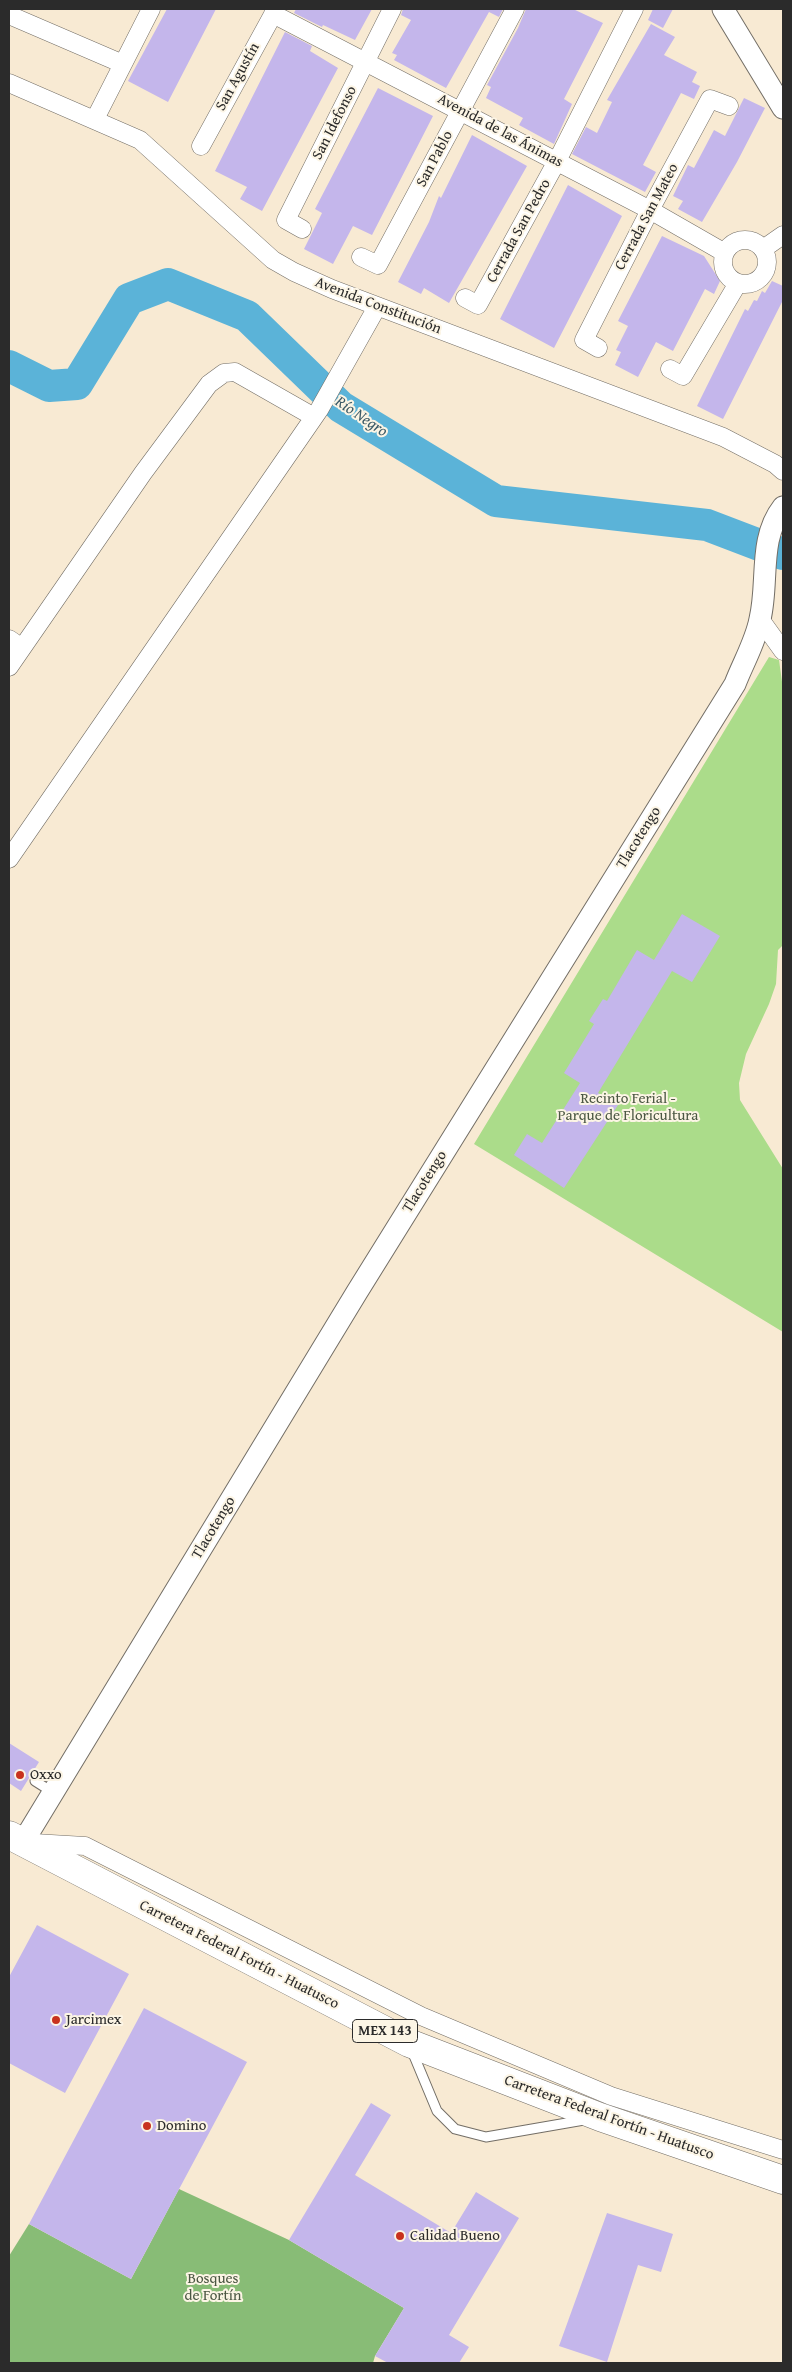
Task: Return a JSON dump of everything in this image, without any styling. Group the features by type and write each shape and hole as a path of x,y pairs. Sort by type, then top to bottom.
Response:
{"main road":[{"name":"Carretera Federal Fortín - Huatusco","path":"16,1838 409,2044 600,2117 783,2180"}],"street":[{"path":"95,118 151,9"},
{"name":"San Idefonso","path":"302,229 286,220 392,9"},
{"name":"San Pablo","path":"361,257 378,265 514,9"},
{"name":"Cerrada San Pedro","path":"465,298 478,305 557,161 634,9"},
{"path":"723,9 783,108"},
{"name":"Avenida de las Ánimas","path":"274,11 366,62 650,210 725,253"},
{"name":"San Agustín","path":"200,146 274,11"},
{"path":"9,15 123,64"},
{"name":"Avenida Constitución","path":"9,83 95,118 140,140 273,260 294,272 377,307 723,437 775,464 783,471"},
{"name":"Cerrada San Mateo","path":"598,348 584,340 650,210 710,99 729,106"},
{"path":"763,249 783,235"},
{"path":"743,240 757,244 763,249 767,262 763,275 752,283 738,283 732,279 724,267 725,253 736,242 743,240"},
{"path":"670,369 683,376 738,283"},
{"path":"9,859 317,414 377,307"},
{"path":"9,667 15,643 209,384 224,373 234,372 317,414"},
{"name":"Tlacotengo","path":"16,1838 54,1793 357,1292 735,684 760,619 764,568 769,536 783,507"},
{"path":"760,619 783,651"},
{"path":"16,1838 85,1846 421,2016 611,2096 783,2150"}],"lane":[{"path":"35,1781 54,1793"},
{"path":"409,2044 437,2111 455,2129 486,2136 600,2117"}],"green space":[{"name":"Recinto Ferial - Parque de Floricultura","path":"769,657 779,660 783,689 783,945 778,950 776,984 746,1054 739,1083 740,1100 783,1169 783,1332 474,1144"},
{"name":"Bosques de Fortín","path":"179,2189 289,2240 404,2308 375,2356 373,2363 9,2363 9,2256 29,2224 131,2279"}],"building":[{"path":"167,9 216,9 168,102 128,81"},
{"path":"296,9 372,9 355,40 294,13"},
{"path":"403,9 503,9 499,17 489,12 446,88 394,60 397,55 392,53 411,20 401,15"},
{"path":"526,9 573,9 603,23 564,99 572,104 554,144 519,125 523,118 486,98 491,87 487,85 518,28"},
{"path":"653,9 673,9 663,28 648,20"},
{"path":"651,24 675,37 664,55 697,72 692,82 700,86 694,99 681,93 643,165 656,172 645,192 572,154 586,127 597,133 612,102 607,100"},
{"path":"285,32 312,46 310,51 338,68 262,211 240,199 247,187 215,171"},
{"path":"378,88 433,116 372,235 353,226 333,264 304,249 322,213 315,209"},
{"path":"744,98 765,108 737,162 702,222 678,209 683,201 673,196 688,165 694,168 714,130 725,136"},
{"path":"472,135 527,166 449,303 424,288 421,294 398,282 429,222 439,196 441,198"},
{"path":"568,185 622,216 554,348 500,319"},
{"path":"662,236 704,256 720,281 714,294 705,289 673,351 656,342 638,377 615,365 621,352 616,350 628,326 618,321"},
{"path":"772,281 783,286 783,300 723,419 697,406 745,309 748,311 754,300 757,301 762,291 765,293"},
{"path":"682,914 720,936 692,982 672,971 598,1093 618,1105 564,1188 514,1155 527,1134 542,1143 580,1083 564,1073 594,1024 589,1021 603,999 607,1001 637,950 654,960"},
{"name":"Oxxo","path":"9,1743 39,1762 21,1791 9,1783"},
{"name":"Jarcimex","path":"37,1925 129,1974 65,2093 9,2063 9,1977"},
{"name":"Domino","path":"144,2008 247,2062 131,2279 29,2224"},
{"name":"Calidad Bueno","path":"371,2103 391,2115 355,2175 451,2233 476,2192 519,2218 449,2335 469,2347 459,2363 388,2363 375,2356 404,2308 289,2240"},
{"path":"607,2213 673,2234 661,2272 638,2265 607,2362 559,2346"}],"waterway":[{"name":"Río Negro","path":"9,366 49,386 77,384 129,299 168,284 247,316 341,407 496,501 707,525 783,554"}],"place":[{"name":"Oxxo","path":"20,1775"},
{"name":"Jarcimex","path":"56,2020"},
{"name":"Domino","path":"147,2126"},
{"name":"Calidad Bueno","path":"400,2236"}]}
